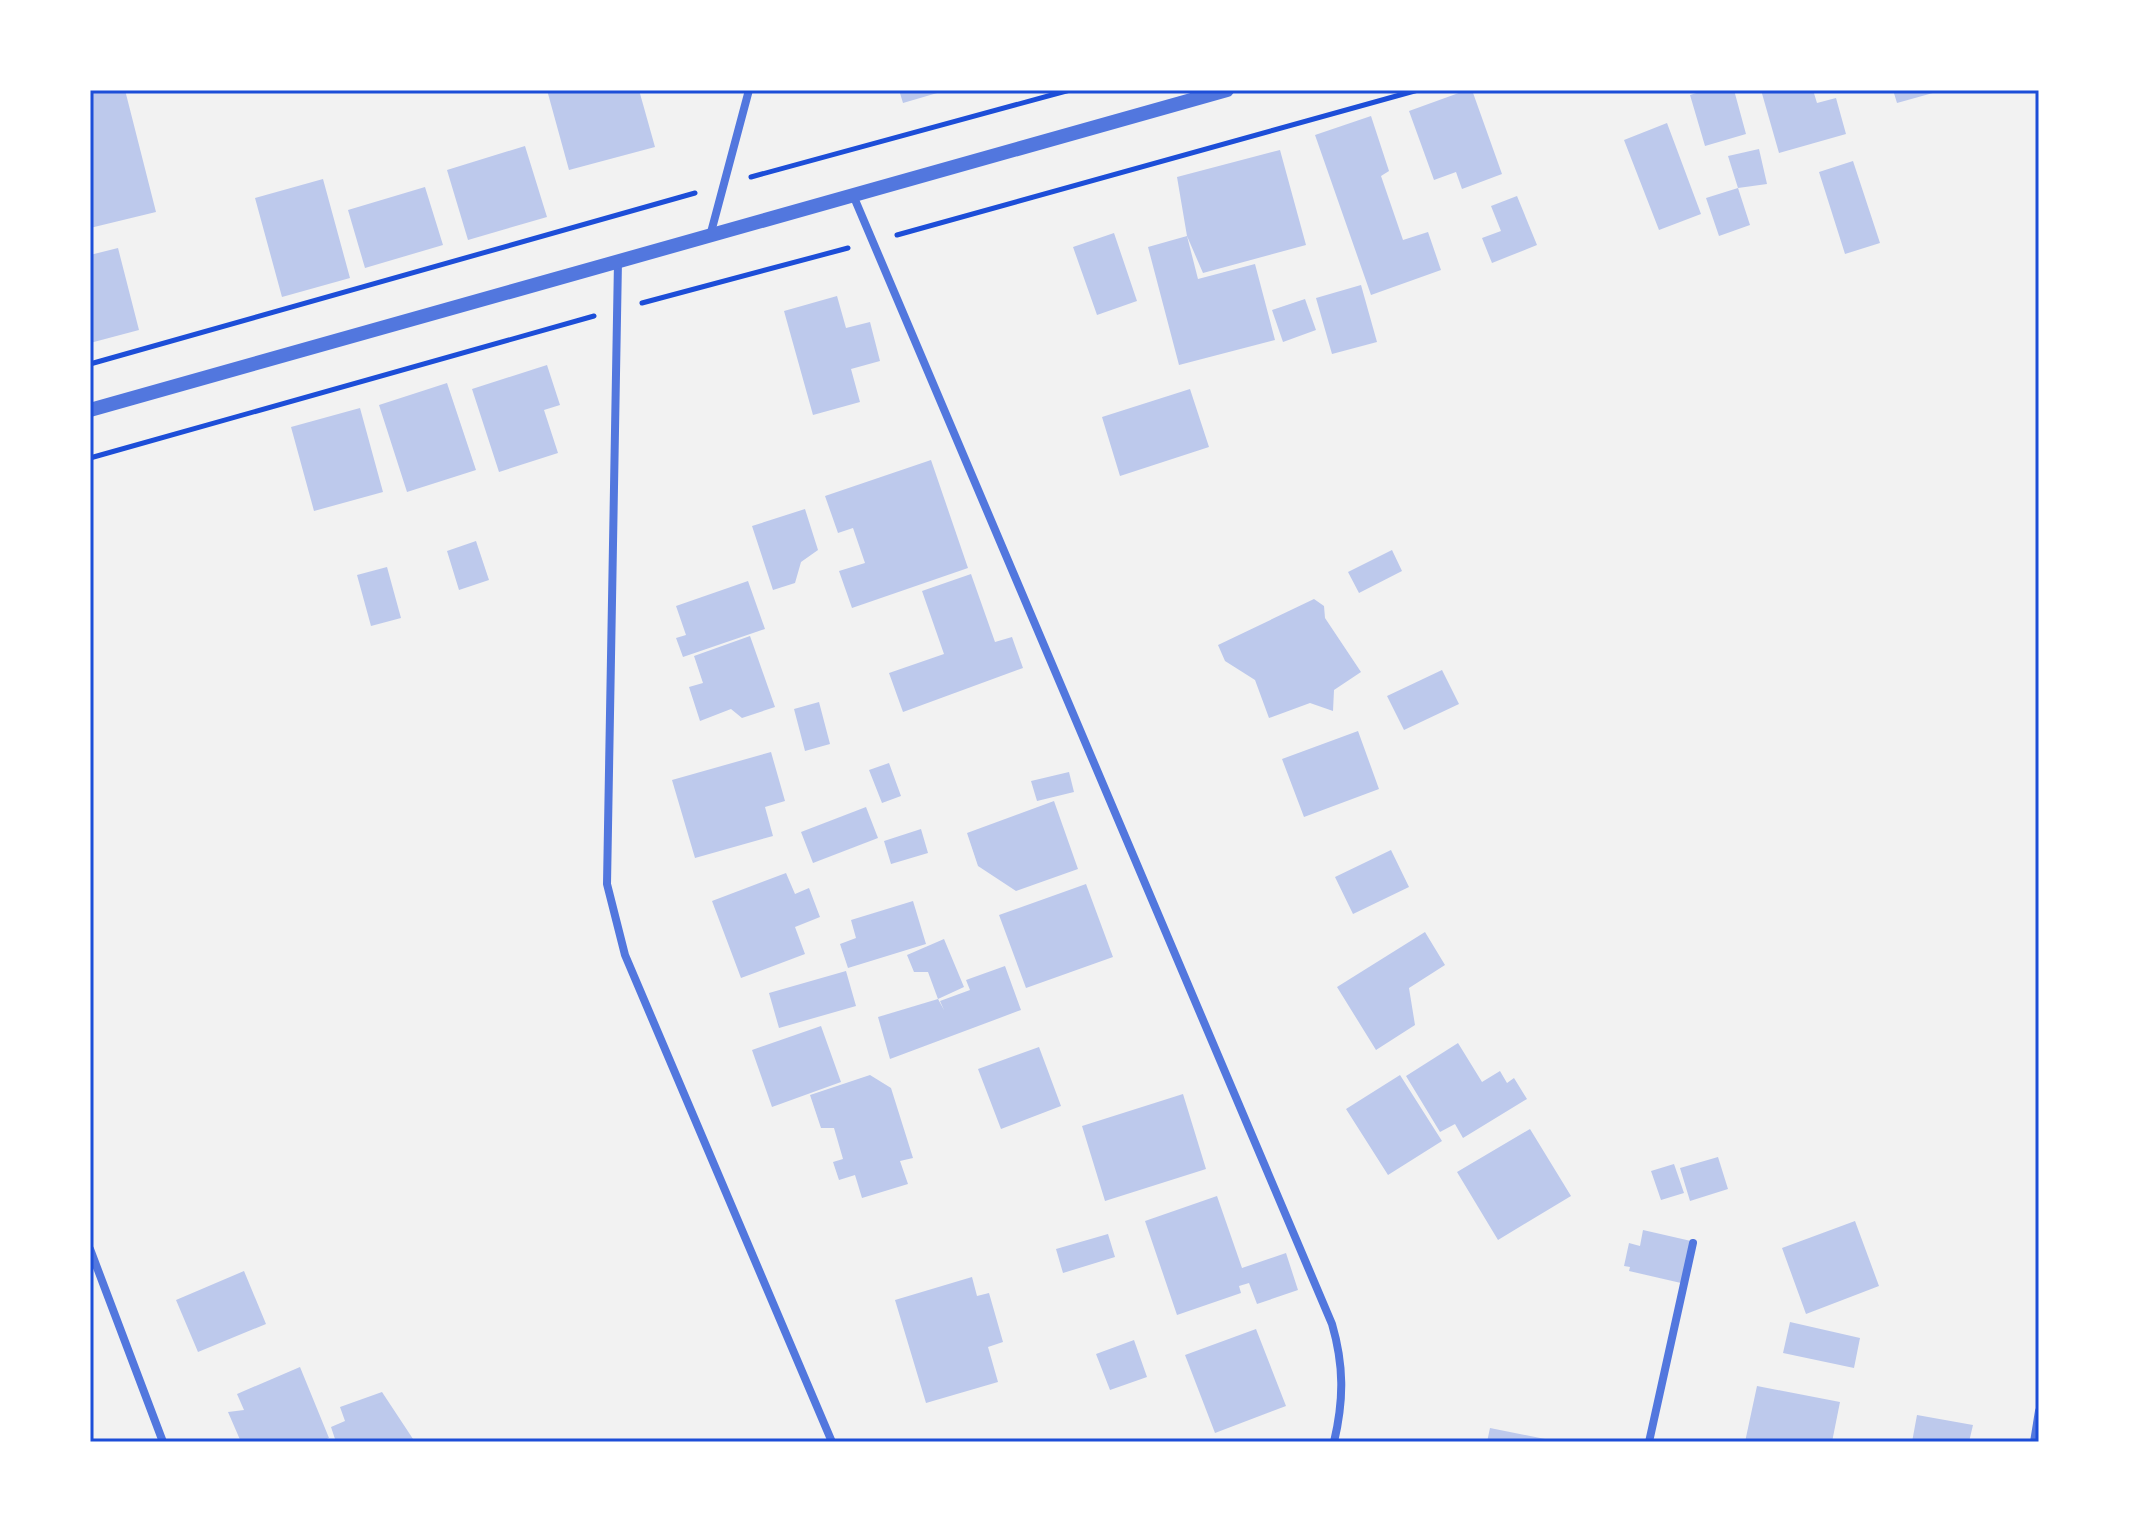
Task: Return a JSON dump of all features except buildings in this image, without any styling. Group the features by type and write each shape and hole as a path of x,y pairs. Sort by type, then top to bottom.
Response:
{"street":[{"path":"710,237 749,90"},
{"path":"90,410 1227,90"},
{"path":"853,195 1332,1324 1340,1356 1343,1391 1334,1442"},
{"path":"618,261 607,884 625,955 832,1442"},
{"path":"1649,1442 1693,1243"},
{"path":"90,1249 163,1442"},
{"path":"2034,1442 2039,1411"}],"path":[{"path":"90,364 1070,90"},
{"path":"90,458 1418,90"}]}
